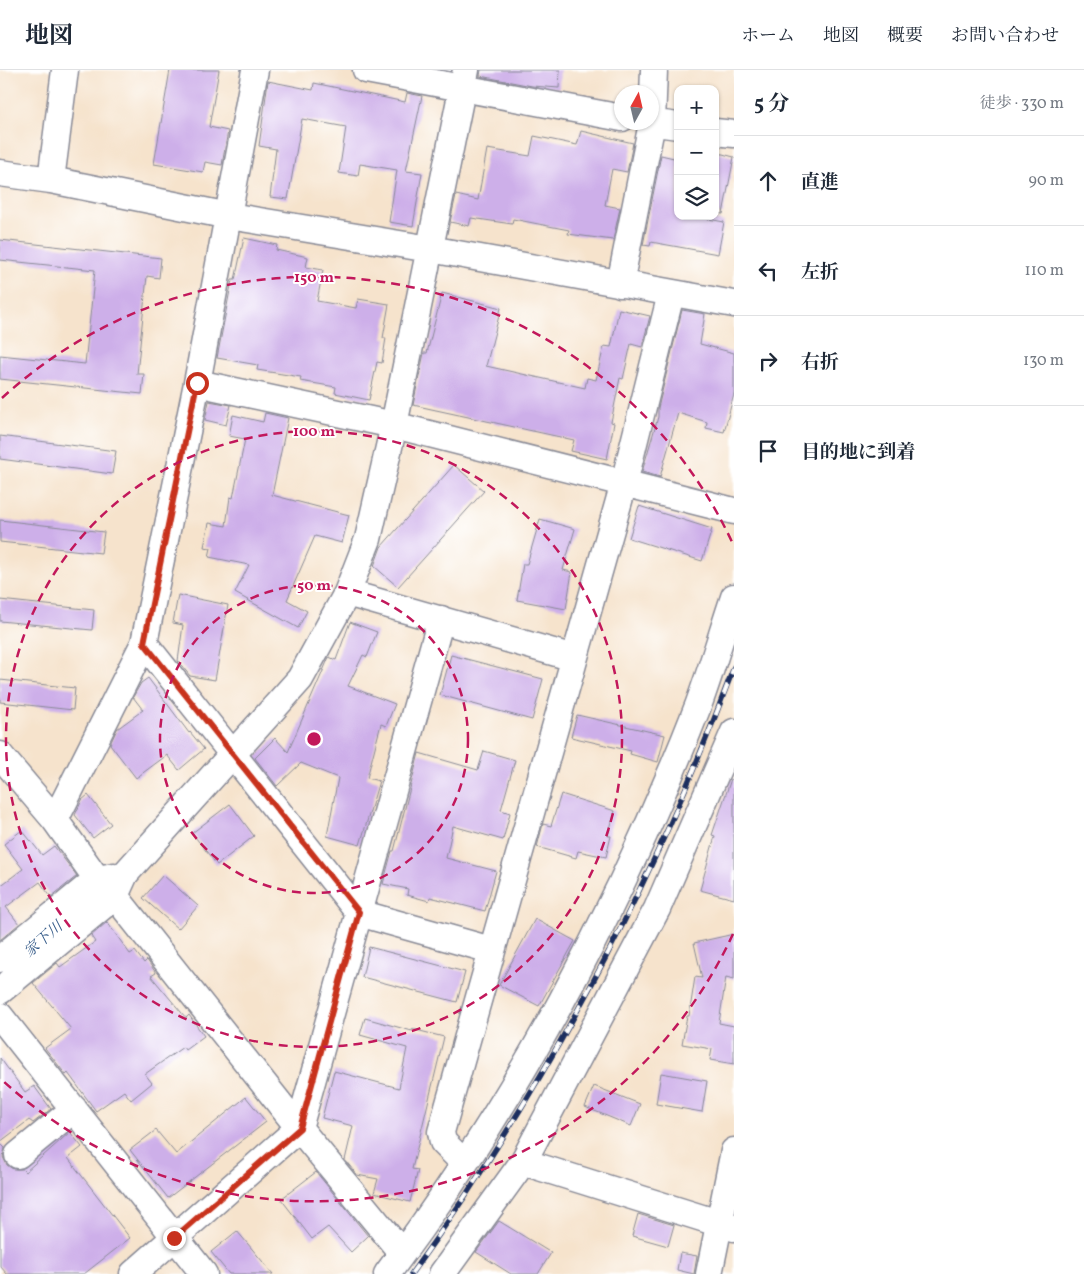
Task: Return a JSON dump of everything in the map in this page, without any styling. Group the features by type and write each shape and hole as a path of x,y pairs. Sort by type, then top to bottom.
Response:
{"street":[{"path":"51,180 65,70"},
{"path":"55,820 144,643 197,383 255,70"},
{"path":"366,70 464,80 614,116"},
{"path":"653,85 654,70"},
{"path":"0,990 112,883 300,679 347,592 368,539 394,425 464,80"},
{"path":"659,124 674,126"},
{"path":"620,284 650,130"},
{"path":"719,132 734,134"},
{"path":"0,173 51,180 228,216 430,249 734,304"},
{"path":"464,1162 443,1142 441,1132 624,483 671,294"},
{"path":"197,383 394,425 734,512"},
{"path":"347,592 574,658"},
{"path":"386,1274 402,1254 464,1162 525,1064 573,979 642,839 698,705 734,597"},
{"path":"133,1274 300,1128 441,618"},
{"path":"144,643 359,912 491,950"},
{"path":"442,1274 523,1162 657,908 734,732"},
{"path":"0,755 112,883 300,1128 402,1254"},
{"path":"0,959 112,883"},
{"path":"0,1016 204,1274"},
{"path":"18,1155 74,1109"},
{"path":"709,1274 727,1226 734,1151"},
{"path":"523,1162 727,1226"}],"building":[{"path":"170,70 219,70 209,127 228,131 222,165 205,162 203,172 154,164"},
{"path":"481,70 560,70 559,88 532,86 480,76"},
{"path":"268,81 313,90 314,83 405,102 407,93 422,96 406,171 422,173 413,226 389,222 397,170 360,164 358,176 339,173 346,127 302,119 288,199 270,197 276,149 259,146"},
{"path":"581,131 633,143 627,172 612,169 605,205 620,208 613,240 568,234 569,230 513,219 512,224 471,218 469,226 450,222 456,195 478,200 487,149 530,156 534,136 577,145"},
{"path":"719,153 734,157 723,214 719,214"},
{"path":"661,155 674,158 674,220 714,220 724,222 718,254 651,242 650,246 643,245"},
{"path":"244,238 277,245 276,250 308,257 306,267 323,270 317,301 356,308 358,299 389,304 383,338 386,338 382,363 377,362 369,400 335,393 336,387 300,381 301,377 257,370 258,365 217,358 232,280 235,280"},
{"path":"0,240 161,258 159,278 147,276 137,374 144,374 142,394 0,379 0,355 85,364 95,270 0,260"},
{"path":"442,293 501,308 486,366 585,388 587,378 596,380 604,346 611,347 619,309 650,316 642,347 631,344 623,379 620,378 611,422 614,423 607,459 571,451 574,440 413,405 424,353 427,353"},
{"path":"682,310 705,314 700,344 734,353 734,394 724,432 706,428 707,422 678,413 660,477 642,472 658,417 658,408"},
{"path":"209,401 231,405 226,425 205,420"},
{"path":"265,413 288,418 272,495 349,515 342,543 315,536 287,600 307,611 298,628 235,593 249,565 209,557 211,548 204,547 209,523 226,526 230,497 233,498 245,439 229,436 233,415 263,422"},
{"path":"0,436 116,451 112,474 0,459"},
{"path":"454,465 484,491 398,587 374,566 381,547"},
{"path":"639,506 712,529 702,561 629,538"},
{"path":"540,519 575,529 563,570 572,572 566,609 517,600 523,564 527,564"},
{"path":"0,520 104,532 101,553 0,542"},
{"path":"178,595 228,605 215,680 190,676 178,661 183,625 173,623"},
{"path":"0,600 94,610 92,630 0,621"},
{"path":"350,622 377,632 367,657 363,655 348,686 395,704 386,726 381,724 367,778 379,781 360,845 327,836 338,778 301,763 277,786 255,758 275,738 288,752 329,657 336,660"},
{"path":"451,655 543,679 532,720 440,695"},
{"path":"148,678 189,733 204,749 179,770 167,755 136,778 110,744 117,729 143,710 133,697 141,683"},
{"path":"0,680 75,688 73,710 0,702"},
{"path":"577,715 665,735 658,762 630,754 631,751 571,737"},
{"path":"484,751 515,760 501,810 510,813 503,840 453,826 446,858 496,871 485,911 430,897 429,901 407,895 408,889 383,884 392,851 394,851 419,753 478,770"},
{"path":"731,779 734,780 734,899 700,890 715,836 712,835"},
{"path":"561,794 615,811 608,836 611,836 606,857 578,851 576,858 537,847 543,824 551,826"},
{"path":"88,795 111,824 93,838 75,815 82,800"},
{"path":"230,804 254,836 217,865 192,833"},
{"path":"22,830 42,855 54,846 77,876 51,897 40,882 6,907 19,924 0,940 0,886 23,869 4,844"},
{"path":"163,875 198,906 178,929 143,898"},
{"path":"535,919 575,941 539,1006 499,985"},
{"path":"107,922 130,954 135,951 144,963 147,960 156,973 151,976 186,1018 189,1015 204,1036 185,1050 183,1047 145,1074 152,1083 131,1100 124,1091 96,1111 68,1073 66,1075 45,1048 71,1029 33,983 57,963 60,967 95,942 91,936"},
{"path":"734,934 734,979 726,977 719,1023 734,1026 734,1064 710,1060 712,1049 682,1044 687,1016 689,1016 695,977 702,978 694,943"},
{"path":"369,947 465,972 457,1002 362,977"},
{"path":"365,1018 412,1031 412,1029 444,1037 412,1169 418,1170 410,1202 374,1193 378,1179 357,1175 345,1160 353,1126 322,1118 334,1071 399,1088 407,1048 360,1035"},
{"path":"0,1058 25,1092 34,1086 51,1109 33,1123 29,1120 0,1142"},
{"path":"661,1073 707,1081 702,1112 656,1104"},
{"path":"594,1086 640,1104 631,1126 585,1107"},
{"path":"246,1097 266,1122 168,1198 130,1150 156,1130 176,1154"},
{"path":"70,1132 82,1147 68,1158 130,1238 84,1274 7,1274 0,1266 0,1143 5,1148 3,1157 7,1165 13,1169 22,1169 25,1172"},
{"path":"316,1172 368,1236 351,1252 328,1227 312,1239 281,1199"},
{"path":"638,1214 674,1225 668,1246 632,1236"},
{"path":"499,1221 551,1253 538,1274 511,1274 476,1252"},
{"path":"237,1231 273,1274 229,1274 211,1252"},
{"path":"680,1253 697,1256 694,1274 677,1270"}],"railway":[{"path":"411,1274 507,1131 593,981 669,827 734,667"}],"route":[{"path":"174,1238 300,1128 359,912 144,643 197,383"}],"water label":[{"name":"家下川","path":"44,940"}]}
